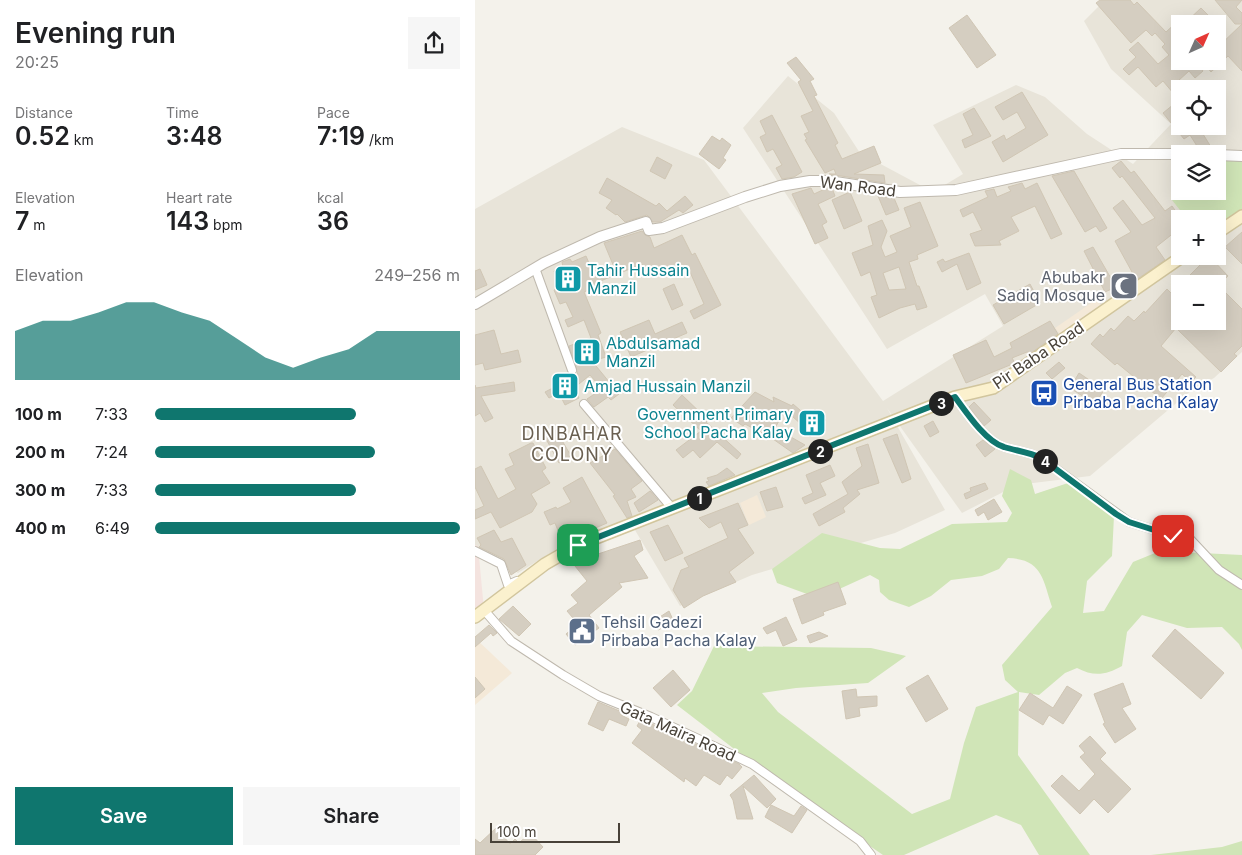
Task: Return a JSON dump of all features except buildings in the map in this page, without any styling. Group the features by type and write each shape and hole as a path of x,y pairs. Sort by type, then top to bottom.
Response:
{"main road":[{"path":"1226,227 1242,216"},
{"name":"Pir Baba Road","path":"480,614 545,564 578,545 955,397 993,388 1171,264"}],"street":[{"name":"Wan Road","path":"475,304 535,268 600,237 646,222 649,230 663,228 745,197 791,184 829,181 901,192 956,190 1121,154 1171,154"},
{"path":"1226,155 1242,156"},
{"path":"535,268 572,370"},
{"path":"955,397 975,423 997,444 1041,458 1129,522 1173,536 1189,538 1219,570 1242,585"},
{"path":"584,404 672,508"},
{"path":"475,551 501,564 507,585 528,577"},
{"name":"Gata Maira Road","path":"480,614 511,641 599,696 651,716 752,764 860,841 871,855"}],"shaded area":[{"path":"1105,0 1242,0 1242,352 1214,378 1193,389 1090,476 1017,485 962,513 887,408 945,510 895,533 752,575 680,606 629,520 573,539 518,573 475,549 475,209 622,127 704,160 883,401 1003,326 985,294 887,349 743,128 788,76 834,113 860,153 933,192 963,174 933,125 1016,85 1045,97 1087,134 1133,164 1171,124 1111,69 1084,21"},
{"path":"1097,299 1102,307 1060,334 1055,328"},
{"path":"757,495 766,517 749,525 740,503"},
{"path":"475,545 478,546 484,610 475,617"},
{"path":"475,638 512,673 475,705"}],"green space":[{"path":"1226,156 1242,156 1242,216 1226,227 1226,210 1180,210 1172,200 1226,200"},
{"path":"1010,469 1031,480 1035,494 1068,483 1098,499 1114,516 1112,556 1087,581 1083,613 1104,611 1133,562 1160,551 1242,555 1242,650 1239,644 1222,627 1187,628 1142,615 1127,632 1122,666 1100,674 1089,673 1077,668 1065,673 1039,695 1019,692 1018,755 1090,855 1039,855 1021,825 996,815 904,855 883,855 785,788 677,705 692,691 714,646 871,648 906,656 868,683 796,688 762,693 778,712 912,814 950,799 964,743 976,707 1018,692 1005,680 1002,665 1052,607 1039,572 1028,562 1008,558 999,569 982,576 951,580 931,596 909,607 889,600 880,592 879,580 870,575 824,596 807,594 777,583 772,569 822,533 880,548 900,549 952,524 1007,522 1012,513 1002,496"},
{"path":"1242,841 1242,855 1151,855 1222,847"}],"place":[{"name":"Tahir Hussain Manzil","path":"568,279"},
{"name":"Abubakr Sadiq Mosque","path":"1124,286"},
{"name":"Abdulsamad Manzil","path":"587,352"},
{"name":"Amjad Hussain Manzil","path":"565,386"},
{"name":"General Bus Station Pirbaba Pacha Kalay","path":"1044,393"},
{"name":"Government Primary School Pacha Kalay","path":"812,423"},
{"name":"Tehsil Gadezi Pirbaba Pacha Kalay","path":"582,631"}],"district":[{"name":"DINBAHAR COLONY","path":"572,444"}],"route":[{"path":"578,545 955,397 975,423 1002,447 1029,452 1041,458 1129,522 1173,536"}]}
